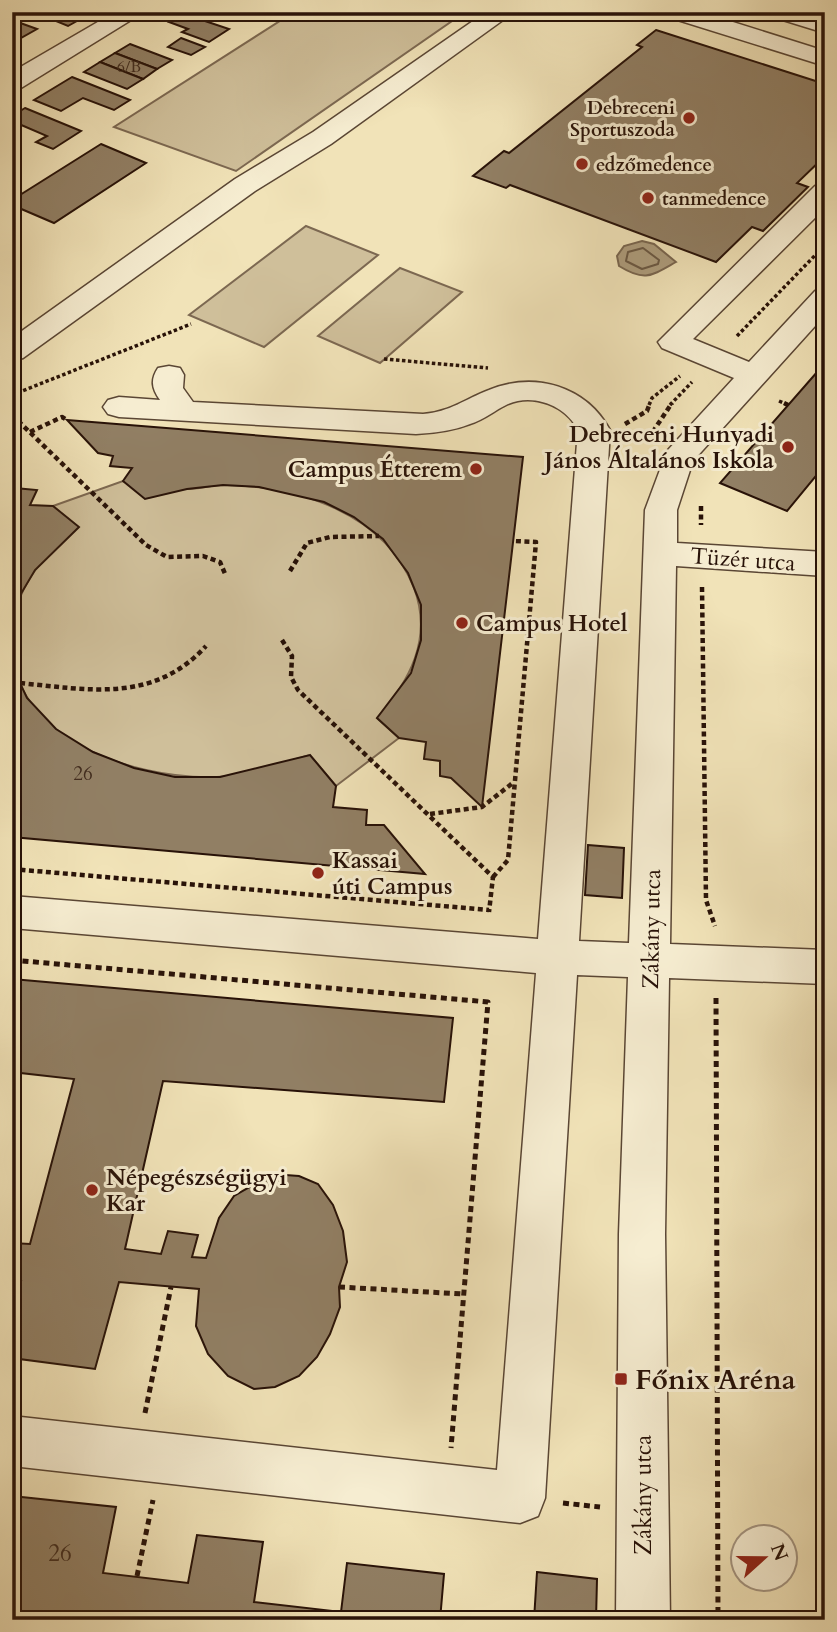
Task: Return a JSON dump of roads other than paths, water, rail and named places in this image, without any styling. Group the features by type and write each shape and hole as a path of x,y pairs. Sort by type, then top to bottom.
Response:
{"street":[{"path":"12,83 132,12"},
{"path":"12,352 245,185 322,138 502,12"},
{"path":"677,12 825,59"},
{"path":"780,12 825,26"},
{"path":"753,375 709,364 673,342 825,192"},
{"name":"Zákány utca","path":"643,1620 642,1234 662,554 661,510 678,458 825,297"},
{"path":"169,376 169,389 184,411"},
{"path":"12,1441 520,1498 558,958 601,552 594,430 587,413 570,401 547,393 523,392 502,396 480,409 435,423 401,424 119,407"},
{"name":"Tüzér utca","path":"662,554 825,564"},
{"path":"12,912 558,958 651,959 825,967"}],"water":[{"path":"642,241 654,244 676,262 648,275 635,274 619,266 617,256 624,246"}],"place":[{"name":"Debreceni Sportuszoda","path":"689,118"},
{"name":"edzőmedence","path":"582,164"},
{"name":"tanmedence","path":"648,198"},
{"name":"Debreceni Hunyadi János Általános Iskola","path":"788,447"},
{"name":"Campus Étterem","path":"476,469"},
{"name":"Campus Hotel","path":"462,623"},
{"name":"Kassai úti Campus","path":"318,873"},
{"name":"Népegészségügyi Kar","path":"92,1190"},
{"name":"Főnix Aréna","path":"621,1379"}]}
